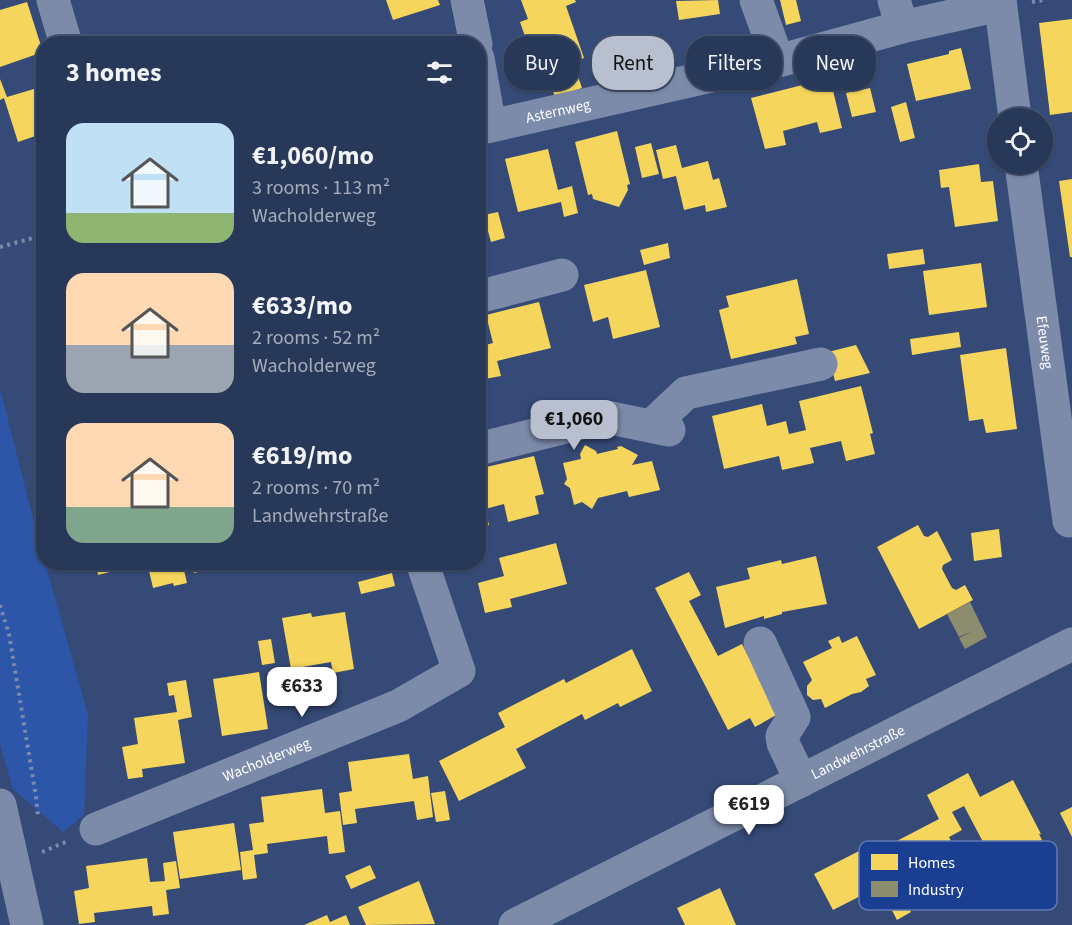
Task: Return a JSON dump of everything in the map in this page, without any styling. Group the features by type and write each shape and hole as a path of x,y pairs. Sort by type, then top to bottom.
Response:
{"main road":[{"name":"Landwehrstraße","path":"515,925 1072,644"}],"street":[{"path":"53,0 64,36"},
{"path":"467,0 474,36"},
{"path":"756,0 769,36"},
{"path":"1000,3 1015,108"},
{"name":"Asternweg","path":"782,59 898,14 1000,3"},
{"name":"Asternweg","path":"486,127 686,82"},
{"name":"Efeuweg","path":"1023,174 1065,437 1069,521"},
{"path":"486,295 562,275"},
{"path":"486,447 606,417 660,428 686,393 821,364"},
{"name":"Wacholderweg","path":"96,829 398,706 459,671 425,570"},
{"path":"760,643 794,717 782,736 783,743 801,781"},
{"path":"0,805 27,925"}],"path":[{"path":"0,247 36,237"},
{"path":"0,605 9,634 38,819"},
{"path":"40,841 42,863"}],"shaded area":[{"path":"0,388 36,530 36,570 47,570 88,715 84,815 63,832 13,789 0,744"}],"building: Homes":[{"path":"386,0 438,0 440,5 393,20"},
{"path":"521,0 575,0 576,2 566,6 576,36 525,36 520,22 528,19"},
{"path":"718,0 720,14 679,20 676,1"},
{"path":"780,0 796,0 801,21 786,25"},
{"path":"27,2 38,36 36,36 36,54 0,67 0,10"},
{"path":"1072,19 1072,112 1053,115 1053,108 1049,108 1039,23"},
{"path":"580,46 584,58 580,59"},
{"path":"961,48 971,89 916,101 907,64 949,54 949,51"},
{"path":"0,79 7,97 36,88 36,136 18,142 4,98 0,100"},
{"path":"794,87 794,90 833,90 842,128 820,133 817,122 783,131 786,145 765,149 751,98"},
{"path":"553,90 576,90 555,97"},
{"path":"870,90 876,112 852,117 846,93"},
{"path":"906,102 915,138 900,142 891,107"},
{"path":"617,131 630,184 627,185 628,190 619,207 593,199 592,194 588,195 575,142"},
{"path":"651,143 659,174 642,178 635,147"},
{"path":"676,145 682,168 708,161 713,180 719,178 727,207 706,212 705,205 684,210 676,176 663,179 656,150"},
{"path":"548,149 558,190 572,186 578,213 564,217 561,202 518,212 505,159"},
{"path":"979,164 981,182 993,181 998,221 955,227 949,187 941,188 939,170"},
{"path":"1072,179 1072,257 1070,257 1059,181"},
{"path":"498,212 505,238 491,242 486,215"},
{"path":"668,243 670,258 644,265 640,250"},
{"path":"923,249 925,264 889,269 887,254"},
{"path":"981,263 987,307 929,315 923,271"},
{"path":"646,270 660,327 613,339 608,317 593,322 584,285"},
{"path":"797,279 809,334 795,337 797,344 731,359 719,310 729,307 726,296"},
{"path":"539,302 551,348 497,361 501,376 486,379 486,345 493,343 486,315"},
{"path":"959,332 961,347 912,355 910,339"},
{"path":"856,345 870,373 835,381 828,352"},
{"path":"1006,348 1017,429 986,433 983,419 969,421 960,355"},
{"path":"861,386 873,433 870,434 875,454 846,461 841,441 810,448 814,463 782,470 779,456 724,469 712,416 762,404 767,426 786,421 789,434 806,430 799,401"},
{"path":"585,445 597,454 618,449 617,447 621,446 638,455 632,465 652,461 660,490 629,497 627,491 598,498 592,509 582,502 574,505 570,488 564,484 567,479 563,463 581,459 580,454"},
{"path":"534,456 544,494 535,496 539,514 508,522 504,504 486,509 486,467"},
{"path":"918,525 924,536 928,537 937,531 952,560 943,565 942,569 952,588 956,590 965,585 973,600 919,629 877,547"},
{"path":"999,529 1002,557 974,561 971,533"},
{"path":"556,543 567,584 510,599 512,607 485,613 478,583 504,576 499,558"},
{"path":"816,556 827,604 782,612 782,614 764,619 764,616 725,628 716,587 750,579 747,568 781,560 782,564"},
{"path":"97,570 118,570 98,575"},
{"path":"149,570 184,570 187,583 174,586 173,583 153,588"},
{"path":"689,572 701,595 689,601 718,656 742,644 778,714 755,727 750,718 728,730 655,588"},
{"path":"392,573 395,586 361,594 358,582"},
{"path":"345,612 354,669 333,673 331,662 291,669 282,618 311,613 312,617"},
{"path":"839,636 842,643 857,636 876,675 866,679 869,686 861,692 852,694 825,708 821,699 813,700 807,695 807,686 812,680 803,662 832,648 828,641"},
{"path":"271,639 275,663 262,665 258,641"},
{"path":"632,649 652,691 620,707 618,703 585,720 582,714 516,749 526,768 459,801 439,761 505,727 498,713 564,679 566,683"},
{"path":"259,672 268,729 222,736 213,679"},
{"path":"186,680 192,717 178,720 185,763 142,769 143,777 128,779 122,747 138,744 134,718 177,712 174,695 169,696 167,683"},
{"path":"409,754 413,779 428,776 433,817 417,820 414,801 355,809 357,823 343,825 339,793 352,791 348,762"},
{"path":"968,773 980,797 1013,780 1042,840 982,841 964,806 952,812 962,830 949,837 951,841 897,841 939,819 927,795"},
{"path":"322,789 325,813 340,811 345,852 329,854 327,836 267,844 268,853 254,855 257,878 243,880 240,852 253,850 249,824 264,822 261,797"},
{"path":"445,791 450,820 436,822 431,793"},
{"path":"1072,807 1072,837 1060,813"},
{"path":"234,823 241,870 180,879 173,832"},
{"path":"859,851 859,897 833,910 814,874"},
{"path":"147,858 150,882 165,881 163,863 176,861 180,888 166,890 169,914 153,916 152,906 94,913 95,922 79,924 74,891 89,888 86,866"},
{"path":"370,865 376,878 351,889 345,876"},
{"path":"419,881 435,924 366,925 358,907"},
{"path":"720,888 736,925 685,925 677,908"},
{"path":"892,910 910,910 911,912 897,920"},
{"path":"327,915 330,922 346,915 350,925 304,925"}],"building: Industry":[{"path":"970,602 987,637 965,649 959,638 972,631 959,637 947,614"}]}
